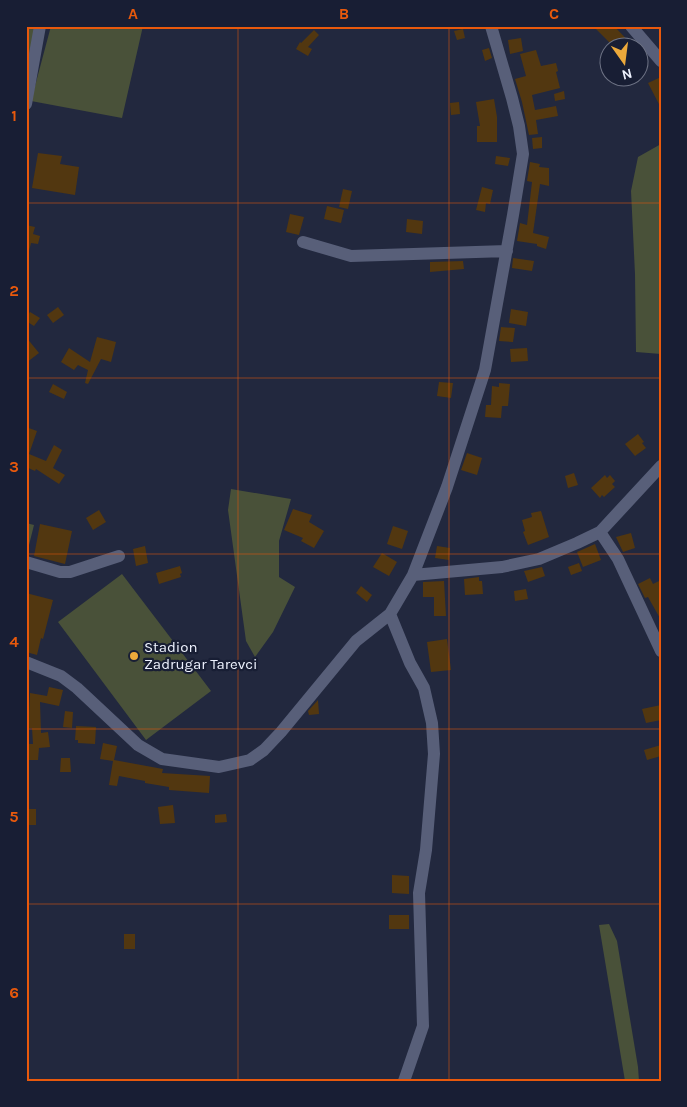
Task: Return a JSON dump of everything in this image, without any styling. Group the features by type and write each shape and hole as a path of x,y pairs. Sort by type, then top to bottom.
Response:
{"street":[{"path":"27,97 40,26"},
{"path":"26,662 62,676 138,745 162,759 219,767 250,760 264,750 356,641 390,614 414,575 448,487 485,370 507,252 523,154 512,98 491,26"},
{"path":"631,26 661,60"},
{"path":"302,242 351,256 507,252"},
{"path":"414,575 502,567 539,559 600,532 661,466"},
{"path":"600,532 618,559 661,651"},
{"path":"424,548 426,556 437,572"},
{"path":"26,562 60,572 70,572 119,556"},
{"path":"390,614 410,663 424,688 432,723 434,754 426,850 419,893 424,1026 404,1081"}],"green space":[{"path":"26,26 36,27 26,82"},
{"path":"51,26 143,26 122,118 31,101"},
{"path":"661,144 661,354 636,352 631,191 638,157"},
{"path":"231,489 291,499 279,541 279,577 295,587 273,632 255,657 246,641 228,510"},
{"path":"26,523 34,525 28,549 26,549"},
{"name":"Stadion Zadrugar Tarevci","path":"122,574 211,691 146,740 58,622"},
{"path":"609,924 617,941 639,1081 625,1081 599,925"}],"building":[{"path":"593,26 614,26 625,38 605,38"},
{"path":"463,29 465,38 457,40 454,31"},
{"path":"314,30 319,35 308,47 312,49 308,56 296,49 300,42"},
{"path":"521,38 523,51 510,54 508,40"},
{"path":"489,48 492,58 485,61 482,50"},
{"path":"536,50 541,66 556,63 560,88 532,95 535,110 556,106 558,116 536,120 538,134 529,135 515,79 526,76 520,54"},
{"path":"661,77 661,108 650,87 650,82"},
{"path":"564,91 565,99 555,101 554,94"},
{"path":"494,99 497,117 497,142 477,142 477,126 480,126 476,102"},
{"path":"459,102 460,114 451,115 450,103"},
{"path":"542,137 542,148 533,149 532,138"},
{"path":"38,153 62,156 60,164 79,167 75,195 32,188"},
{"path":"496,156 510,158 508,166 495,164"},
{"path":"530,162 540,164 539,167 549,168 549,186 540,184 533,233 549,237 546,249 537,246 537,244 517,241 520,223 527,225 532,182 527,181"},
{"path":"482,187 493,190 490,204 486,203 485,212 476,210"},
{"path":"343,189 352,191 348,209 339,207"},
{"path":"327,206 344,210 341,223 324,219"},
{"path":"290,214 304,217 299,235 286,232"},
{"path":"407,219 423,221 422,234 406,232"},
{"path":"26,225 35,227 33,234 40,236 38,244 31,243 29,251 26,250"},
{"path":"513,258 534,261 532,271 512,268"},
{"path":"463,261 464,269 430,272 430,262"},
{"path":"58,307 64,315 53,323 47,315"},
{"path":"511,309 528,312 526,326 509,323"},
{"path":"30,312 40,318 34,326 26,321 26,317"},
{"path":"501,327 515,328 513,342 499,341"},
{"path":"26,337 39,353 26,363"},
{"path":"97,337 116,342 111,362 101,359 88,384 85,383 88,370 78,365 74,370 61,362 69,348 90,362"},
{"path":"527,348 528,361 511,362 510,349"},
{"path":"439,382 453,383 451,398 437,396"},
{"path":"499,383 510,384 508,406 502,406 501,418 485,417 486,405 491,405 492,386 499,387"},
{"path":"53,384 67,392 64,399 49,392"},
{"path":"26,427 37,431 29,454 46,461 54,445 62,450 53,468 65,475 59,484 36,469 35,471 26,467"},
{"path":"638,434 646,448 635,456 625,444"},
{"path":"467,453 482,458 477,475 461,470"},
{"path":"574,473 578,485 568,488 565,476"},
{"path":"605,475 607,478 610,475 615,481 612,484 615,487 604,497 602,495 600,498 591,488"},
{"path":"293,509 312,515 309,522 324,531 314,548 301,541 303,538 284,530"},
{"path":"99,510 106,522 93,530 86,518"},
{"path":"541,511 549,537 528,545 523,532 525,531 522,520 532,517 531,513"},
{"path":"40,524 72,531 65,564 34,556"},
{"path":"393,526 408,531 402,549 387,544"},
{"path":"631,533 635,548 623,552 616,537"},
{"path":"595,544 601,560 583,567 577,552"},
{"path":"145,546 148,563 136,566 133,549"},
{"path":"437,546 450,548 449,560 435,558"},
{"path":"382,553 397,562 389,576 373,567"},
{"path":"579,563 582,571 571,575 568,567"},
{"path":"180,566 181,577 159,584 156,573"},
{"path":"542,567 545,576 528,582 524,571"},
{"path":"479,577 479,581 482,581 483,594 465,595 464,579"},
{"path":"650,578 653,584 661,580 661,620 648,597 645,598 638,584"},
{"path":"444,581 446,616 434,616 434,597 423,597 423,582"},
{"path":"361,586 372,595 367,602 356,593"},
{"path":"526,589 528,599 515,601 514,591"},
{"path":"26,593 53,600 37,655 26,652"},
{"path":"447,639 451,670 431,672 427,642"},
{"path":"49,687 63,690 59,706 40,702 41,733 48,732 50,747 39,748 38,760 26,760 26,744 33,744 32,728 26,728 26,713 29,712 30,693 47,696"},
{"path":"318,700 319,714 309,715 308,711"},
{"path":"661,705 661,720 646,723 642,709"},
{"path":"65,711 73,712 72,728 63,727"},
{"path":"76,726 96,727 95,744 78,743 78,740 75,740"},
{"path":"103,743 117,746 114,760 163,769 162,773 210,776 209,793 169,790 169,787 119,776 117,786 109,785 113,761 100,759"},
{"path":"661,745 661,756 647,760 644,750"},
{"path":"61,758 70,758 71,772 60,772"},
{"path":"173,805 175,823 160,824 158,807"},
{"path":"26,809 36,809 36,825 26,825"},
{"path":"226,814 227,822 215,823 215,815"},
{"path":"392,875 409,876 409,894 392,893"},
{"path":"389,915 409,915 409,929 389,929"},
{"path":"124,934 135,934 135,949 124,949"}],"place":[{"name":"Stadion Zadrugar Tarevci","path":"134,656"}]}
